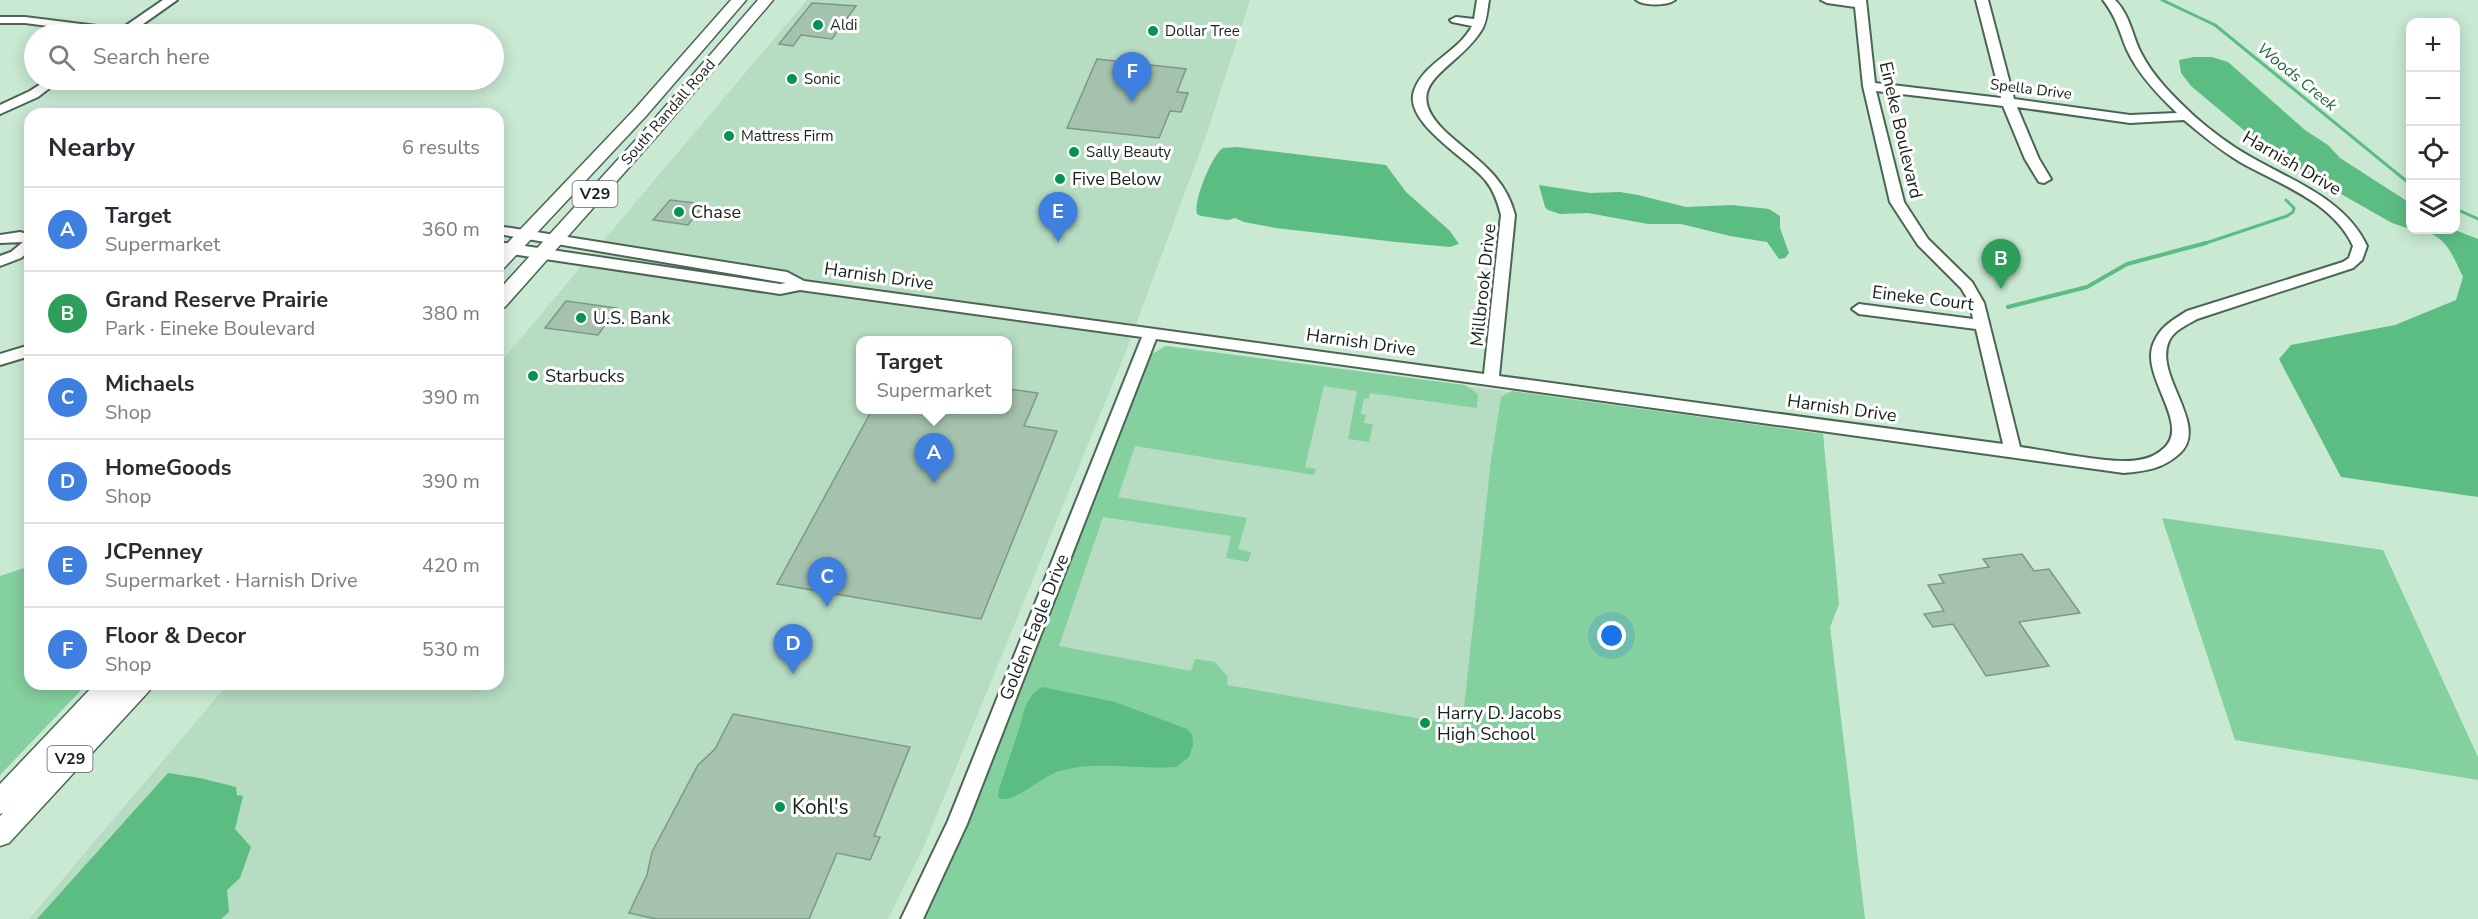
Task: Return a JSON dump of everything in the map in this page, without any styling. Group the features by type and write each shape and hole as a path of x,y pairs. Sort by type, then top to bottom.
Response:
{"main road":[{"name":"South Randall Road","path":"505,248 525,234 640,113 739,0"},
{"name":"South Randall Road","path":"504,296 553,239 650,134 766,0"},
{"name":"V29","path":"0,802 104,690"},
{"name":"V29","path":"0,834 134,690"}],"street":[{"path":"136,24 171,0"},
{"name":"Millbrook Drive","path":"1483,0 1479,23 1473,34 1424,82 1419,105 1424,118 1438,133 1489,175 1506,203 1508,215 1491,380"},
{"path":"1642,0 1669,0"},
{"path":"1827,0 1860,2"},
{"path":"1982,0 2008,102 2044,179"},
{"name":"Harnish Drive","path":"505,248 780,289 800,285 2013,453 2124,467 2153,464 2178,446 2181,434 2178,415 2158,359 2161,342 2169,329 2192,315 2348,265 2359,254 2360,246 2358,237 2339,214 2228,149 2187,116 2149,75 2136,54 2124,17 2109,0"},
{"name":"Eineke Boulevard","path":"1860,2 1869,86 1897,202 1929,249 1966,285 1977,303 2013,453"},
{"path":"0,20 25,20 53,24"},
{"path":"1456,20 1479,23"},
{"name":"Spella Drive","path":"1869,86 2130,119 2187,116"},
{"path":"0,110 40,90"},
{"name":"Harnish Drive","path":"504,231 787,277 800,285"},
{"path":"0,239 24,237"},
{"path":"0,261 16,255 24,248"},
{"name":"Eineke Court","path":"1858,309 1982,325"},
{"name":"Golden Eagle Drive","path":"912,919 957,824 1151,333"},
{"path":"0,360 24,352"}],"shaded area":[{"path":"807,0 1250,0 1207,133 1126,351 924,846 888,919 29,919 223,690 504,690 504,358"},
{"path":"2212,57 2228,62 2305,130 2328,145 2340,158 2406,200 2406,228 2392,223 2320,182 2258,142 2191,86 2181,73 2179,60"},
{"path":"1237,147 1386,165 1406,192 1450,231 1459,244 1450,247 1396,242 1276,228 1235,218 1228,220 1197,214 1201,189 1214,159 1223,148"},
{"path":"1539,185 1590,193 1620,192 1686,207 1732,205 1769,209 1780,216 1780,228 1789,253 1785,258 1779,259 1767,242 1681,224 1648,224 1588,213 1560,214 1545,207"},
{"path":"2460,232 2478,239 2478,497 2341,477 2279,359 2291,345 2395,325 2456,300 2463,277 2446,245 2430,234 2460,234"},
{"name":"Harry D. Jacobs High School","path":"1166,346 1823,434 1839,604 1830,627 1865,919 925,919 970,820 1148,362 1152,354"},
{"name":"Harry D. Jacobs High School","path":"1166,346 1465,385 1478,394 1477,408 1370,393 1369,399 1364,398 1361,414 1366,415 1364,423 1373,424 1369,442 1348,439 1357,391 1324,386 1305,467 1316,469 1314,475 1135,446 1118,497 1247,518 1238,549 1251,552 1248,562 1226,558 1231,536 1103,517 1059,646 1191,671 1195,659 1215,662 1228,677 1227,685 1462,726 1491,460 1501,397 1512,391 1823,434 1839,604 1830,627 1865,919 925,919 970,820 1148,362 1152,354"},
{"path":"2162,518 2383,550 2478,757 2478,780 2235,740"},
{"path":"24,568 24,690 81,690 0,775 0,576"},
{"path":"1042,687 1115,702 1187,729 1192,735 1193,745 1189,757 1176,767 1089,766 1060,771 1015,796 1002,799 998,797 999,789 1025,707 1030,698"},
{"path":"168,773 236,787 237,795 243,796 235,829 251,847 240,878 227,890 229,912 221,919 37,919"}],"building":[{"name":"Aldi","path":"812,3 856,6 832,39 801,35 793,46 779,44"},
{"path":"1097,59 1186,69 1177,92 1188,93 1181,112 1170,111 1159,138 1067,128"},
{"name":"Chase","path":"670,200 704,204 688,225 653,220"},
{"name":"U.S. Bank","path":"566,301 617,308 598,335 545,328"},
{"path":"1012,390 1038,393 1024,426 1057,431 981,619 777,584 870,414 1012,414"},
{"path":"2022,554 2034,571 2049,569 2080,613 2019,622 2049,666 1986,676 1953,624 1933,627 1924,614 1944,611 1928,585 1944,583 1939,575 1989,567 1983,559"},
{"name":"Kohl's","path":"733,714 910,747 874,836 880,837 870,860 837,853 809,919 656,919 629,913 647,875 652,852 698,765 715,749"}],"waterway":[{"name":"Woods Creek","path":"2162,0 2215,25 2406,181"},
{"path":"2206,243 2287,216 2293,212 2294,208 2286,200"},
{"name":"Woods Creek","path":"2460,211 2478,219"},
{"path":"2008,307 2087,287 2127,264 2206,243"},
{"path":"2200,245 2206,243"}],"place":[{"name":"Aldi","path":"818,25"},
{"name":"Dollar Tree","path":"1153,31"},
{"name":"Sonic","path":"792,79"},
{"name":"Floor & Decor","path":"1132,102"},
{"name":"Mattress Firm","path":"729,136"},
{"name":"Sally Beauty","path":"1074,152"},
{"name":"Five Below","path":"1060,179"},
{"name":"Chase","path":"679,212"},
{"name":"JCPenney","path":"1058,242"},
{"name":"Grand Reserve Prairie","path":"2001,289"},
{"name":"U.S. Bank","path":"581,318"},
{"name":"Starbucks","path":"533,376"},
{"name":"Target","path":"934,483"},
{"name":"Michaels","path":"827,607"},
{"name":"HomeGoods","path":"793,674"},
{"name":"Harry D. Jacobs High School","path":"1425,723"},
{"name":"Kohl's","path":"780,807"}]}
